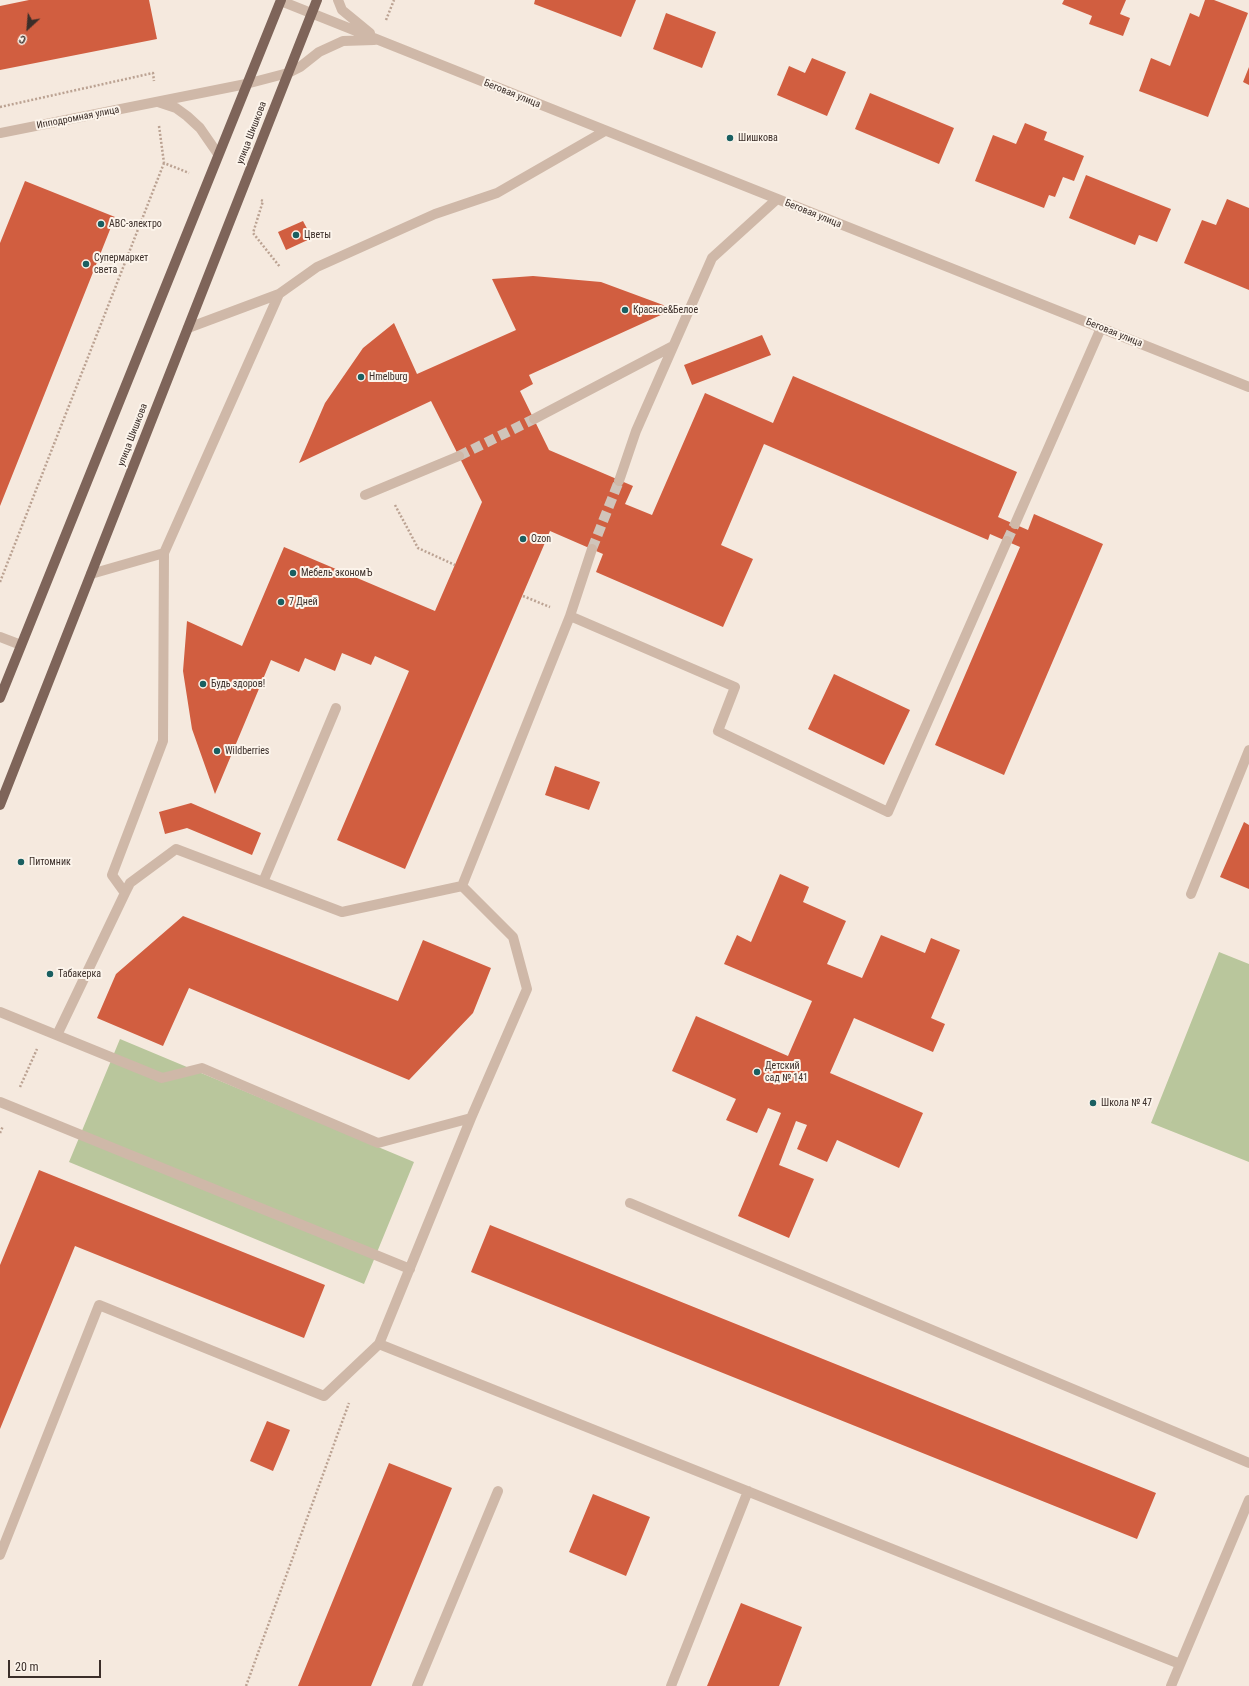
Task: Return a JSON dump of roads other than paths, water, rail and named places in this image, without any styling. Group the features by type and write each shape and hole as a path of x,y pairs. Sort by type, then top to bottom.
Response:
{"main road":[{"name":"улица Шишкова","path":"0,805 317,0"},
{"path":"0,698 246,84 281,1"}],"street":[{"name":"Беговая улица","path":"338,0 342,10 378,40"},
{"name":"Беговая улица","path":"281,1 312,12 605,131 1249,387"},
{"name":"Беговая улица","path":"288,73 300,67 319,52 343,41 378,40"},
{"path":"246,84 288,73"},
{"name":"Ипподромная улица","path":"0,133 246,84"},
{"name":"Ипподромная улица","path":"157,102 176,108 187,116 200,128 218,154"},
{"path":"188,328 279,294 317,267 436,214 497,193 605,131"},
{"path":"620,480 636,431 712,258 777,199"},
{"path":"125,893 112,875 163,742 164,553 279,294"},
{"path":"1014,524 1101,328"},
{"path":"534,419 674,346"},
{"path":"365,495 459,456"},
{"path":"570,616 735,687 718,732 888,812 1007,541"},
{"path":"462,886 570,616 592,549"},
{"path":"91,574 164,553"},
{"path":"0,637 21,645"},
{"path":"264,882 336,708"},
{"path":"1192,894 1249,750"},
{"path":"57,1035 130,883 176,849 342,912 462,886"},
{"path":"0,1555 99,1305 324,1396 379,1344 527,989 513,937 462,886"},
{"path":"0,1012 162,1078 202,1068 378,1143 472,1118"},
{"path":"0,1102 410,1269"},
{"path":"630,1203 1249,1463"},
{"path":"379,1344 1180,1664"},
{"path":"417,1686 498,1491"},
{"path":"671,1686 748,1491"},
{"path":"1171,1686 1249,1500"}],"tunnel":[{"path":"459,456 534,419"},
{"path":"592,549 619,481"},
{"path":"1007,541 1015,524"}],"place":[{"name":"Шишкова","path":"730,138"},
{"name":"АВС-электро","path":"101,224"},
{"name":"Цветы","path":"296,235"},
{"name":"Супермаркет света","path":"86,264"},
{"name":"Красное&Белое","path":"625,310"},
{"name":"Hmelburg","path":"361,377"},
{"name":"Ozon","path":"523,539"},
{"name":"Мебель экономЪ","path":"293,573"},
{"name":"7 Дней","path":"281,602"},
{"name":"Будь здоров!","path":"203,684"},
{"name":"Wildberries","path":"217,751"},
{"name":"Питомник","path":"21,862"},
{"name":"Табакерка","path":"50,974"},
{"name":"Детский сад № 141","path":"757,1072"},
{"name":"Школа № 47","path":"1093,1103"}]}
